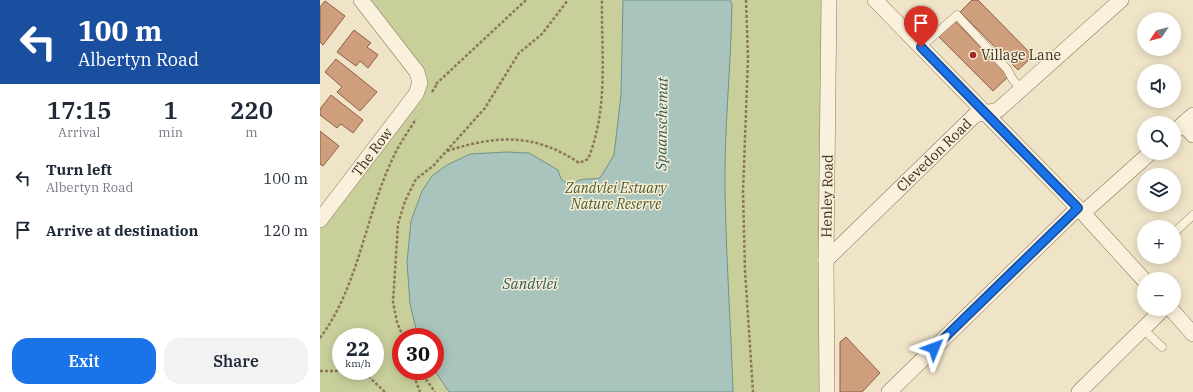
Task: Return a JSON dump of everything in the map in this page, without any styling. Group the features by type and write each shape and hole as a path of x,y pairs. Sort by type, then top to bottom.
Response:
{"street":[{"path":"361,0 417,72 420,83"},
{"name":"Henley Road","path":"827,392 826,260 829,0"},
{"path":"875,0 986,112 1080,210 1137,272"},
{"name":"Clevedon Road","path":"826,260 975,115 998,110 1122,0"},
{"name":"The Row","path":"320,220 416,94 420,83"},
{"path":"889,392 1080,210 1141,160"},
{"path":"1080,392 1156,316"},
{"path":"1177,316 1193,334"}],"lane":[{"path":"921,47 957,14 1007,69 1013,80 1021,89"},
{"path":"1181,226 1193,215"},
{"path":"1143,329 1162,347"}],"path":[{"path":"429,97 437,84 526,0"},
{"path":"400,328 393,302 398,224 405,201 416,179 433,166 485,108 519,53 542,34 568,0"},
{"path":"446,152 470,144 516,139 538,142 563,152 579,163 588,159 594,143 603,97 602,0"},
{"path":"746,0 748,58 744,246 753,392"},
{"path":"420,83 437,84"},
{"path":"320,338 327,328 347,288 393,158 417,118"},
{"path":"320,371 332,371"},
{"path":"372,380 385,392"},
{"path":"415,380 420,392"},
{"path":"426,380 435,392"}],"green space":[{"name":"Zandvlei Estuary Nature Reserve","path":"361,0 829,0 827,392 320,392 320,220 420,83"}],"water":[{"name":"Sandvlei","path":"623,0 730,0 732,4 725,192 733,392 449,392 441,380 444,380 444,328 416,328 410,304 407,262 411,221 422,191 432,176 447,165 470,154 507,152 529,153 558,170 561,179 565,182 574,183 583,179 600,178 614,155 621,95"}],"building":[{"name":"Village Lane","path":"972,0 978,0 1033,56 1018,70 960,12"},
{"path":"325,1 345,16 323,45 320,42 320,7"},
{"name":"Village Lane","path":"953,19 1009,76 993,91 937,35"},
{"path":"354,30 371,43 367,47 378,55 368,68 360,61 356,66 337,52"},
{"path":"336,59 377,92 360,111 337,92 342,87 325,72"},
{"path":"331,95 363,120 353,133 341,124 337,128 320,115 320,109"},
{"path":"320,131 339,146 323,166 320,164"},
{"path":"846,337 880,373 862,392 840,392 840,342"}],"place":[{"name":"Village Lane","path":"973,55"}],"route":[{"path":"921,47 1078,208 934,348"}],"water label":[{"name":"Spaanschemat","path":"662,124"}]}
